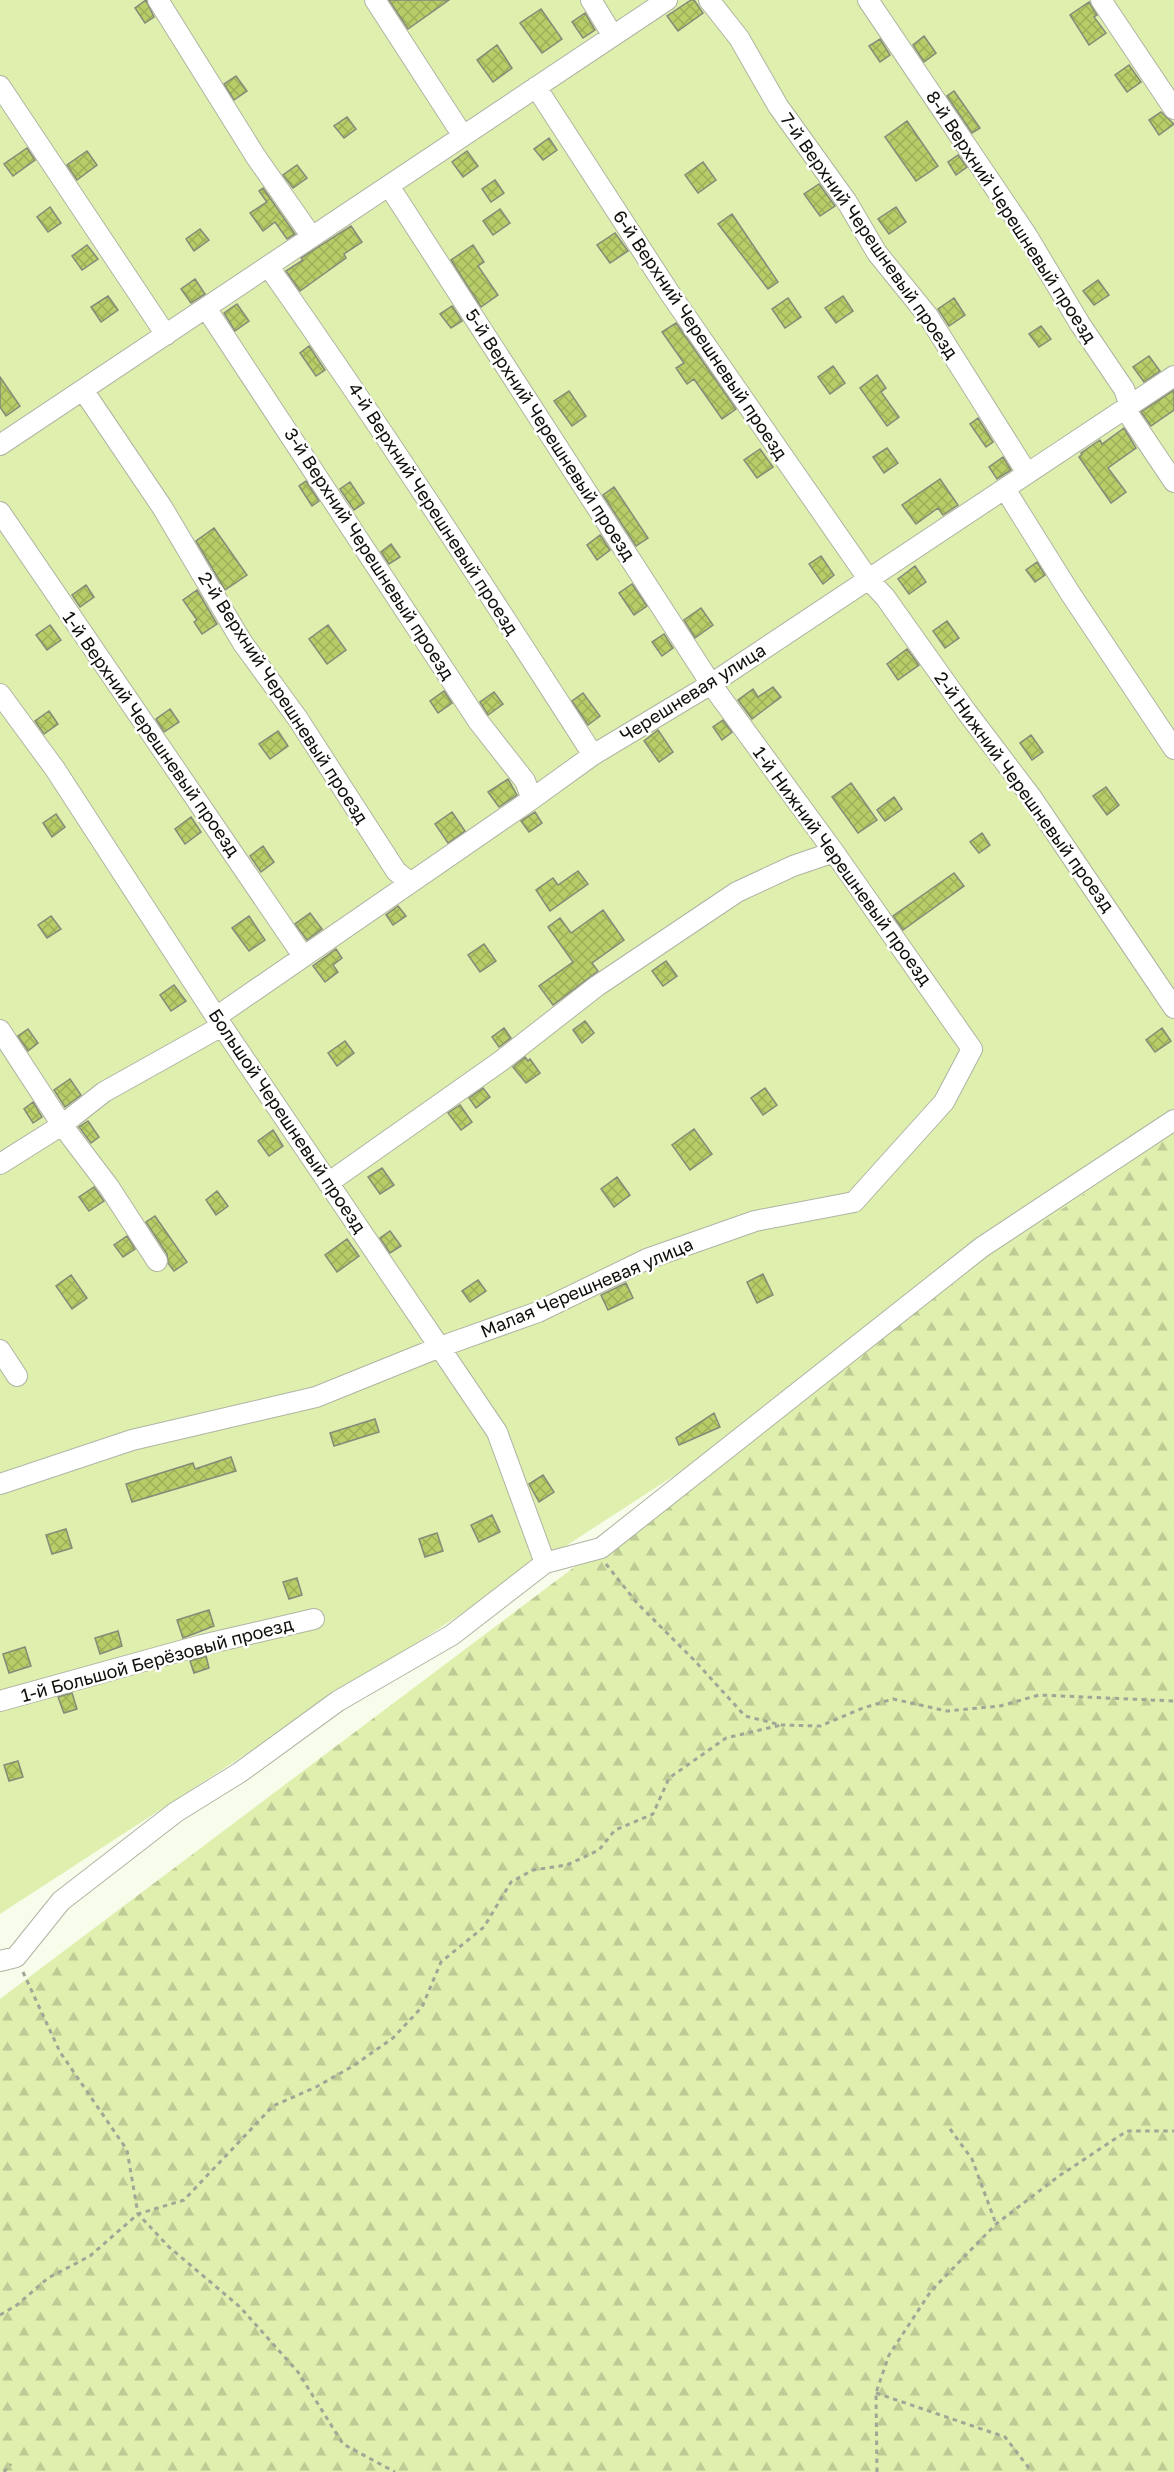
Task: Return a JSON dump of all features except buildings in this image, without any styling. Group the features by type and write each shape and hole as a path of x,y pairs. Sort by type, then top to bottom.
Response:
{"lane":[{"path":"159,0 256,157 312,237"},
{"path":"375,0 463,136"},
{"path":"591,0 613,36"},
{"path":"3,435 83,390 667,0"},
{"name":"7-й Верхний Черешневый проезд","path":"709,0 739,38 778,106 848,202 877,253 928,316 1027,472"},
{"name":"8-й Верхний Черешневый проезд","path":"868,0 1026,234 1080,324 1124,389 1127,408 1174,482"},
{"path":"1101,0 1174,109"},
{"path":"0,86 166,335"},
{"name":"6-й Верхний Черешневый проезд","path":"536,87 669,292 868,579"},
{"name":"5-й Верхний Черешневый проезд","path":"389,186 711,684"},
{"name":"4-й Верхний Черешневый проезд","path":"268,266 353,387 441,519 593,755"},
{"name":"3-й Верхний Черешневый проезд","path":"206,308 478,720 525,781 532,799"},
{"name":"Черешневая улица","path":"0,1164 62,1125 104,1092 219,1022 303,956 593,755 711,684 1174,376"},
{"name":"2-й Верхний Черешневый проезд","path":"83,390 162,507 242,642 298,719 396,871 409,882"},
{"path":"1005,489 1070,593 1174,749"},
{"name":"1-й Верхний Черешневый проезд","path":"0,512 303,956"},
{"name":"2-й Нижний Черешневый проезд","path":"868,579 885,597 966,711 1032,798 1174,1008"},
{"name":"1-й Нижний Черешневый проезд","path":"711,684 834,852 972,1049"},
{"name":"Большой Черешневый проезд","path":"0,694 55,769 219,1022 497,1432 545,1563"},
{"path":"328,1183 501,1062 597,986 737,892 793,866 834,852"},
{"path":"0,1030 62,1125 109,1187 157,1261"},
{"name":"Малая Черешневая улица","path":"0,1484 132,1440 316,1397 440,1347 538,1312 647,1259 755,1221 854,1202 945,1102 972,1049"},
{"path":"8,1959 61,1901 176,1812 239,1773 338,1701 452,1635 545,1563 602,1548 982,1247 1174,1120"},
{"path":"0,1350 17,1376"},
{"name":"1-й Большой Берёзовый проезд","path":"0,1701 202,1645 314,1619"}],"path":[{"path":"602,1548 605,1563 637,1603 746,1716 781,1725 820,1726 863,1708 893,1699 947,1711 1000,1706 1039,1695 1174,1701"},
{"path":"0,2315 17,2305 48,2278 90,2256 138,2214 184,2200 273,2106 344,2071 393,2038 422,2007 441,1962 484,1927 511,1882 533,1870 567,1864 599,1850 615,1830 653,1814 669,1778 726,1738 781,1725"},
{"path":"8,1959 60,2052 127,2150 138,2214 169,2247 240,2307 298,2372 343,2444 395,2472"},
{"path":"950,2129 972,2159 996,2224"},
{"path":"877,2472 876,2393 889,2355 931,2290 996,2224 1059,2176 1126,2131 1174,2131"},
{"path":"876,2393 1005,2437 1032,2472"},
{"path":"4,2472 10,2464"}],"green space":[{"path":"0,0 1174,0 1174,1132 675,1475 0,1914"},
{"path":"1174,1132 1174,2472 0,2472 0,1999 585,1559 675,1475"}]}
